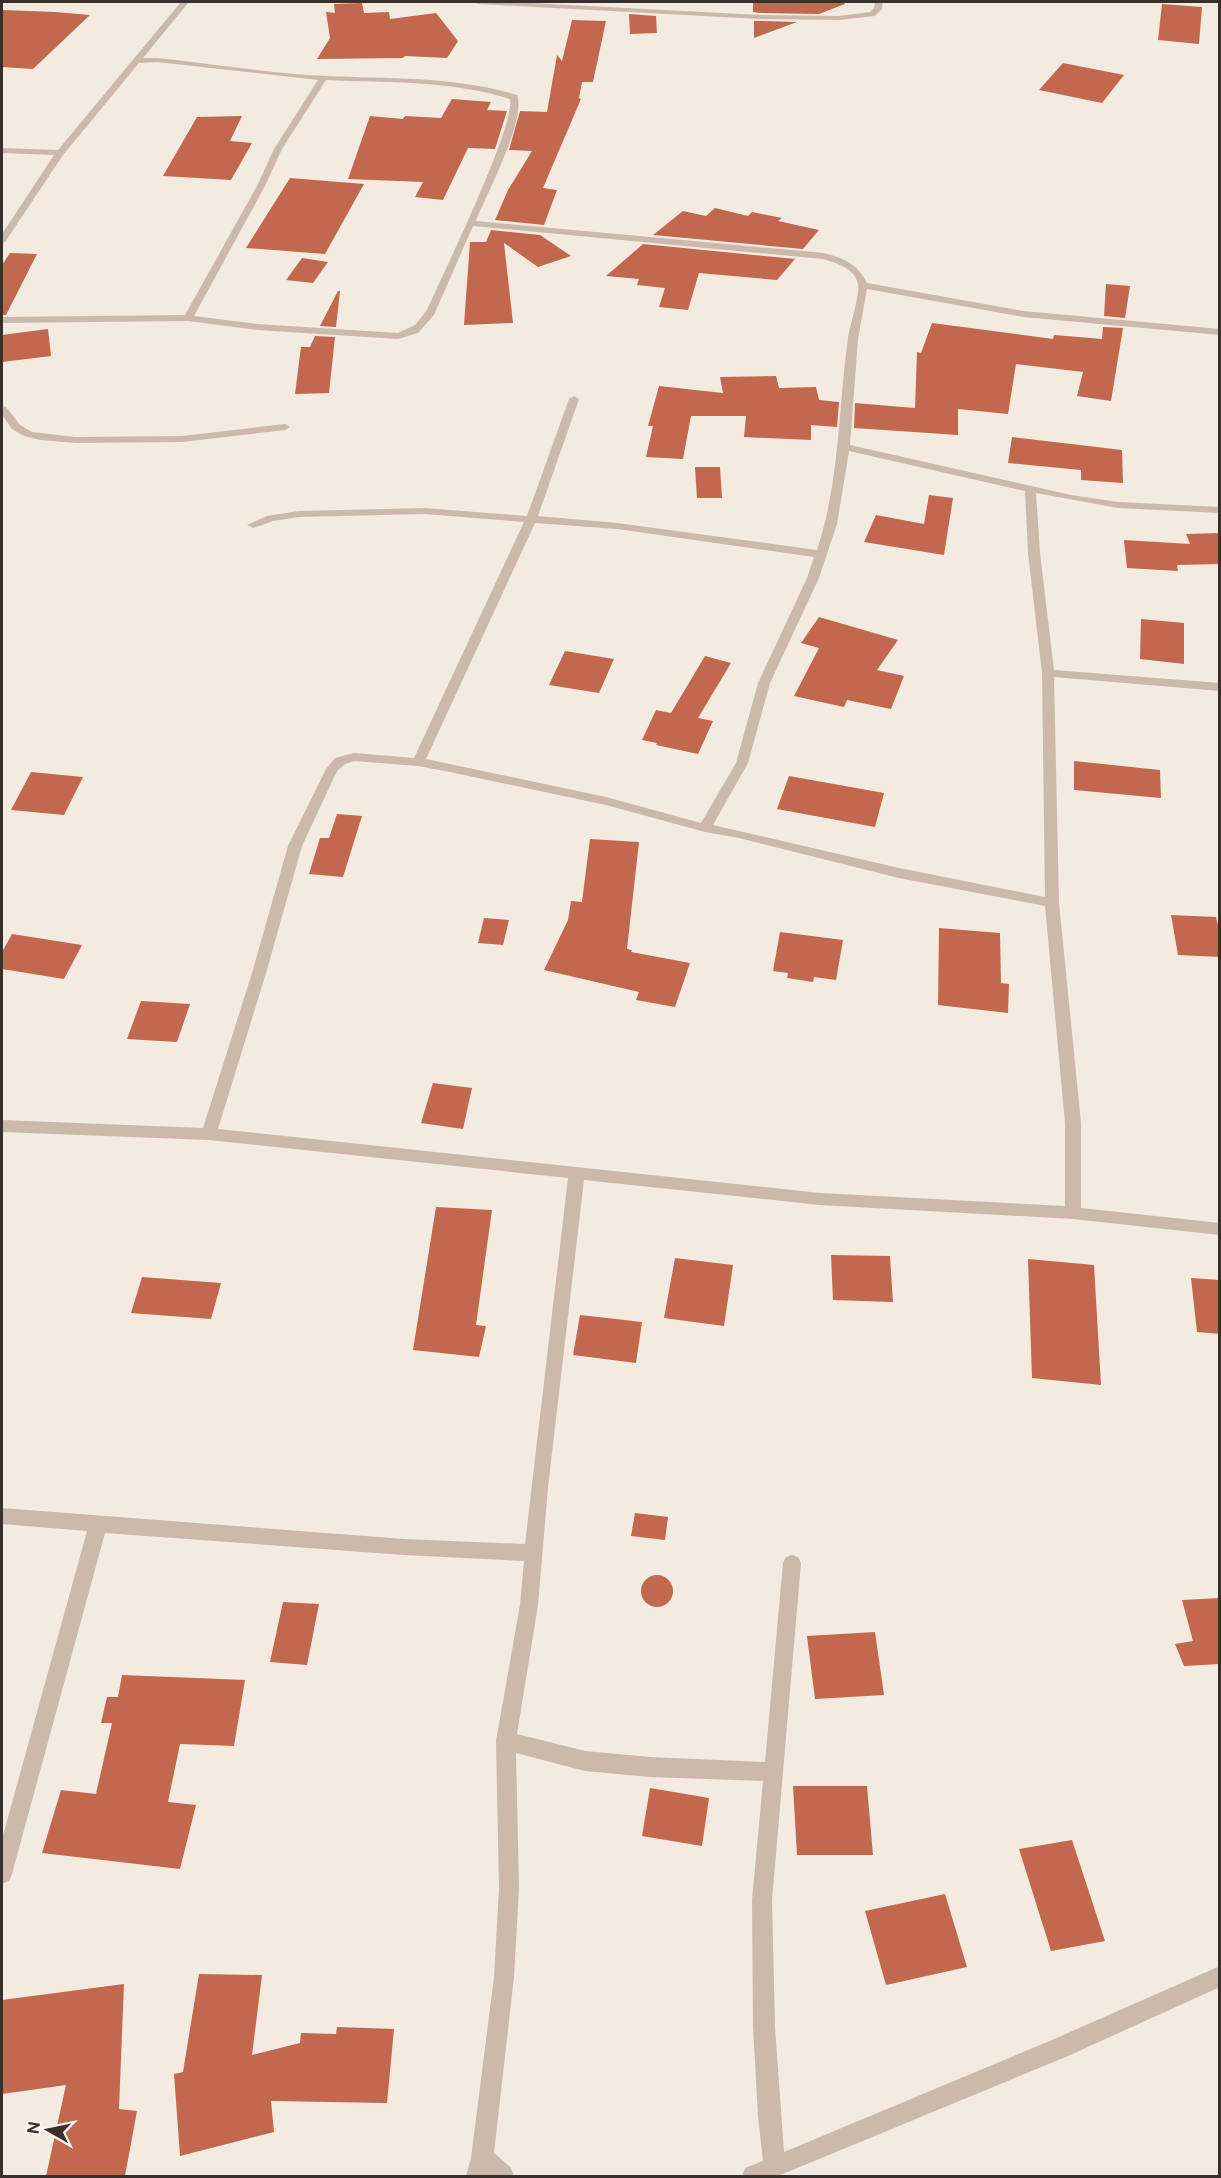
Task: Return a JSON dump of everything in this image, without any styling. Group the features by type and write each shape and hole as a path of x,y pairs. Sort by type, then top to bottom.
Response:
{"street":[{"path":"2,240 60,153 185,2"},
{"path":"478,2 839,18 872,14 878,9 879,2"},
{"path":"696,13 697,2"},
{"path":"2,320 188,318 257,327 398,336 410,334 425,323 432,310 507,138 516,106 514,97 490,88 323,78 157,60 136,61"},
{"path":"188,318 261,186 278,149 323,78"},
{"path":"2,150 60,153"},
{"path":"470,223 824,256 847,264 858,274 863,285 853,339 844,447 831,524 813,578 764,683 742,764 705,828"},
{"path":"863,285 1023,314 1220,332"},
{"path":"418,762 531,519 574,399"},
{"path":"2,409 16,427 28,434 76,440 182,440 285,426"},
{"path":"844,447 1118,505 1220,510"},
{"path":"1030,488 1034,553 1048,673 1052,903 1072,1122 1073,1213"},
{"path":"253,525 271,518 299,514 371,514 426,510 617,526 727,543 820,554"},
{"path":"1048,673 1220,687"},
{"path":"209,1134 259,973 295,846 332,769 340,761 354,757 418,762 606,801 705,828 761,838 899,873 1052,903"},
{"path":"2,1126 209,1134 820,1199 1073,1213 1220,1229"},
{"path":"503,2176 479,2167 504,1977 508,1888 506,1741 529,1605 539,1487 561,1285 575,1200 576,1173"},
{"path":"2,1516 404,1547 534,1553"},
{"path":"2,1874 98,1524"},
{"path":"775,2166 769,2116 764,2027 762,1900 792,1563"},
{"path":"506,1741 585,1761 650,1767 773,1772"},
{"path":"753,2176 1050,2053 1220,1976"}],"building":[{"path":"753,2 844,2 845,4 819,14 760,13 753,12"},
{"path":"362,3 364,13 389,12 390,19 436,13 458,41 447,58 405,56 403,58 317,59 330,38 326,12 335,13 334,4"},
{"path":"1162,4 1202,7 1199,44 1158,40"},
{"path":"2,10 90,15 33,69 2,67"},
{"path":"629,14 656,16 657,33 630,34"},
{"path":"572,20 606,21 593,82 582,82 579,98 581,99 543,188 557,190 544,225 495,220 508,190 532,151 509,150 520,111 547,112 557,55 562,61"},
{"path":"754,21 760,21 797,22 754,38"},
{"path":"1063,63 1124,75 1102,103 1039,90"},
{"path":"452,99 491,102 487,110 507,111 495,149 468,148 443,200 415,197 423,182 348,179 370,116 403,119 405,116 441,118"},
{"path":"242,116 230,141 252,143 231,180 163,176 197,117"},
{"path":"290,178 364,184 325,254 246,248"},
{"path":"715,208 748,216 752,212 782,218 778,221 819,230 803,249 653,235 683,211 706,216"},
{"path":"491,230 540,235 571,256 538,267 504,243 513,323 464,325 470,242 486,242"},
{"path":"643,244 795,259 777,280 699,273 688,310 659,307 665,288 637,285 639,279 606,276"},
{"path":"10,253 37,254 6,315 2,315 2,265"},
{"path":"302,258 328,262 313,283 286,280"},
{"path":"1106,284 1130,286 1125,318 1104,316"},
{"path":"340,291 336,327 320,326"},
{"path":"932,323 1053,339 1054,335 1102,339 1103,327 1123,328 1111,401 1077,396 1083,372 1016,364 1008,414 958,409 958,435 854,428 855,403 915,408 917,352 921,353"},
{"path":"48,329 51,356 2,362 2,335"},
{"path":"315,336 335,337 329,393 295,394 301,347 310,347"},
{"path":"776,376 779,388 816,387 819,400 839,402 837,427 811,425 811,440 744,437 746,416 691,416 683,459 646,457 653,426 648,426 659,386 723,393 720,377"},
{"path":"1012,437 1122,450 1123,483 1081,480 1081,470 1008,463"},
{"path":"695,467 720,467 722,498 697,498"},
{"path":"929,495 953,498 944,555 864,542 876,515 924,524"},
{"path":"1220,533 1220,564 1177,565 1178,571 1127,568 1124,540 1190,544 1186,534"},
{"path":"819,617 898,640 877,670 904,676 891,709 847,700 844,707 794,696 819,648 801,643"},
{"path":"1141,619 1184,623 1184,664 1140,659"},
{"path":"565,651 614,659 599,693 549,685"},
{"path":"705,656 731,663 698,718 713,721 698,754 642,740 656,710 671,713"},
{"path":"1074,761 1160,770 1161,798 1074,790"},
{"path":"31,772 83,777 64,815 11,810"},
{"path":"789,776 884,793 875,827 777,809"},
{"path":"337,814 362,816 343,877 309,874 320,838 329,838"},
{"path":"590,839 639,842 627,949 632,950 631,952 690,963 675,1007 636,1000 639,992 544,970 568,920 571,901 582,902"},
{"path":"1171,915 1216,917 1220,934 1220,957 1178,955"},
{"path":"484,918 509,920 503,945 478,943"},
{"path":"939,928 1000,933 1001,983 1009,984 1008,1013 938,1005"},
{"path":"780,932 843,940 836,980 814,977 813,982 787,978 788,973 773,971"},
{"path":"12,934 82,945 64,979 2,969 2,952"},
{"path":"141,1001 190,1004 177,1042 127,1039"},
{"path":"433,1083 472,1088 463,1129 421,1123"},
{"path":"436,1207 492,1210 476,1325 486,1326 479,1357 413,1350"},
{"path":"831,1255 890,1256 893,1302 833,1300"},
{"path":"675,1258 733,1265 724,1326 664,1318"},
{"path":"1028,1259 1094,1265 1101,1385 1032,1378"},
{"path":"142,1277 221,1283 211,1319 131,1313"},
{"path":"1191,1278 1220,1280 1220,1334 1197,1332"},
{"path":"580,1315 642,1322 636,1363 573,1355"},
{"path":"635,1513 668,1517 665,1540 631,1536"},
{"path":"657,1575 668,1580 673,1591 668,1602 657,1607 646,1602 641,1591 646,1580"},
{"path":"1220,1598 1220,1664 1184,1666 1175,1644 1193,1641 1182,1600"},
{"path":"283,1602 319,1604 307,1665 270,1662"},
{"path":"875,1632 884,1695 815,1699 807,1636"},
{"path":"122,1675 245,1680 234,1746 180,1744 168,1802 196,1805 180,1869 42,1853 61,1790 96,1794 112,1723 101,1723 107,1697 118,1697"},
{"path":"793,1786 867,1786 873,1855 797,1855"},
{"path":"650,1788 709,1798 702,1846 642,1836"},
{"path":"1072,1840 1105,1941 1051,1951 1019,1849"},
{"path":"945,1894 967,1967 886,1985 865,1911"},
{"path":"199,1974 262,1975 252,2055 300,2043 301,2033 336,2034 337,2027 394,2029 387,2103 271,2101 274,2132 180,2156 174,2074 183,2072"},
{"path":"124,1984 119,2109 137,2111 125,2176 46,2176 66,2085 2,2094 2,2000"}]}
